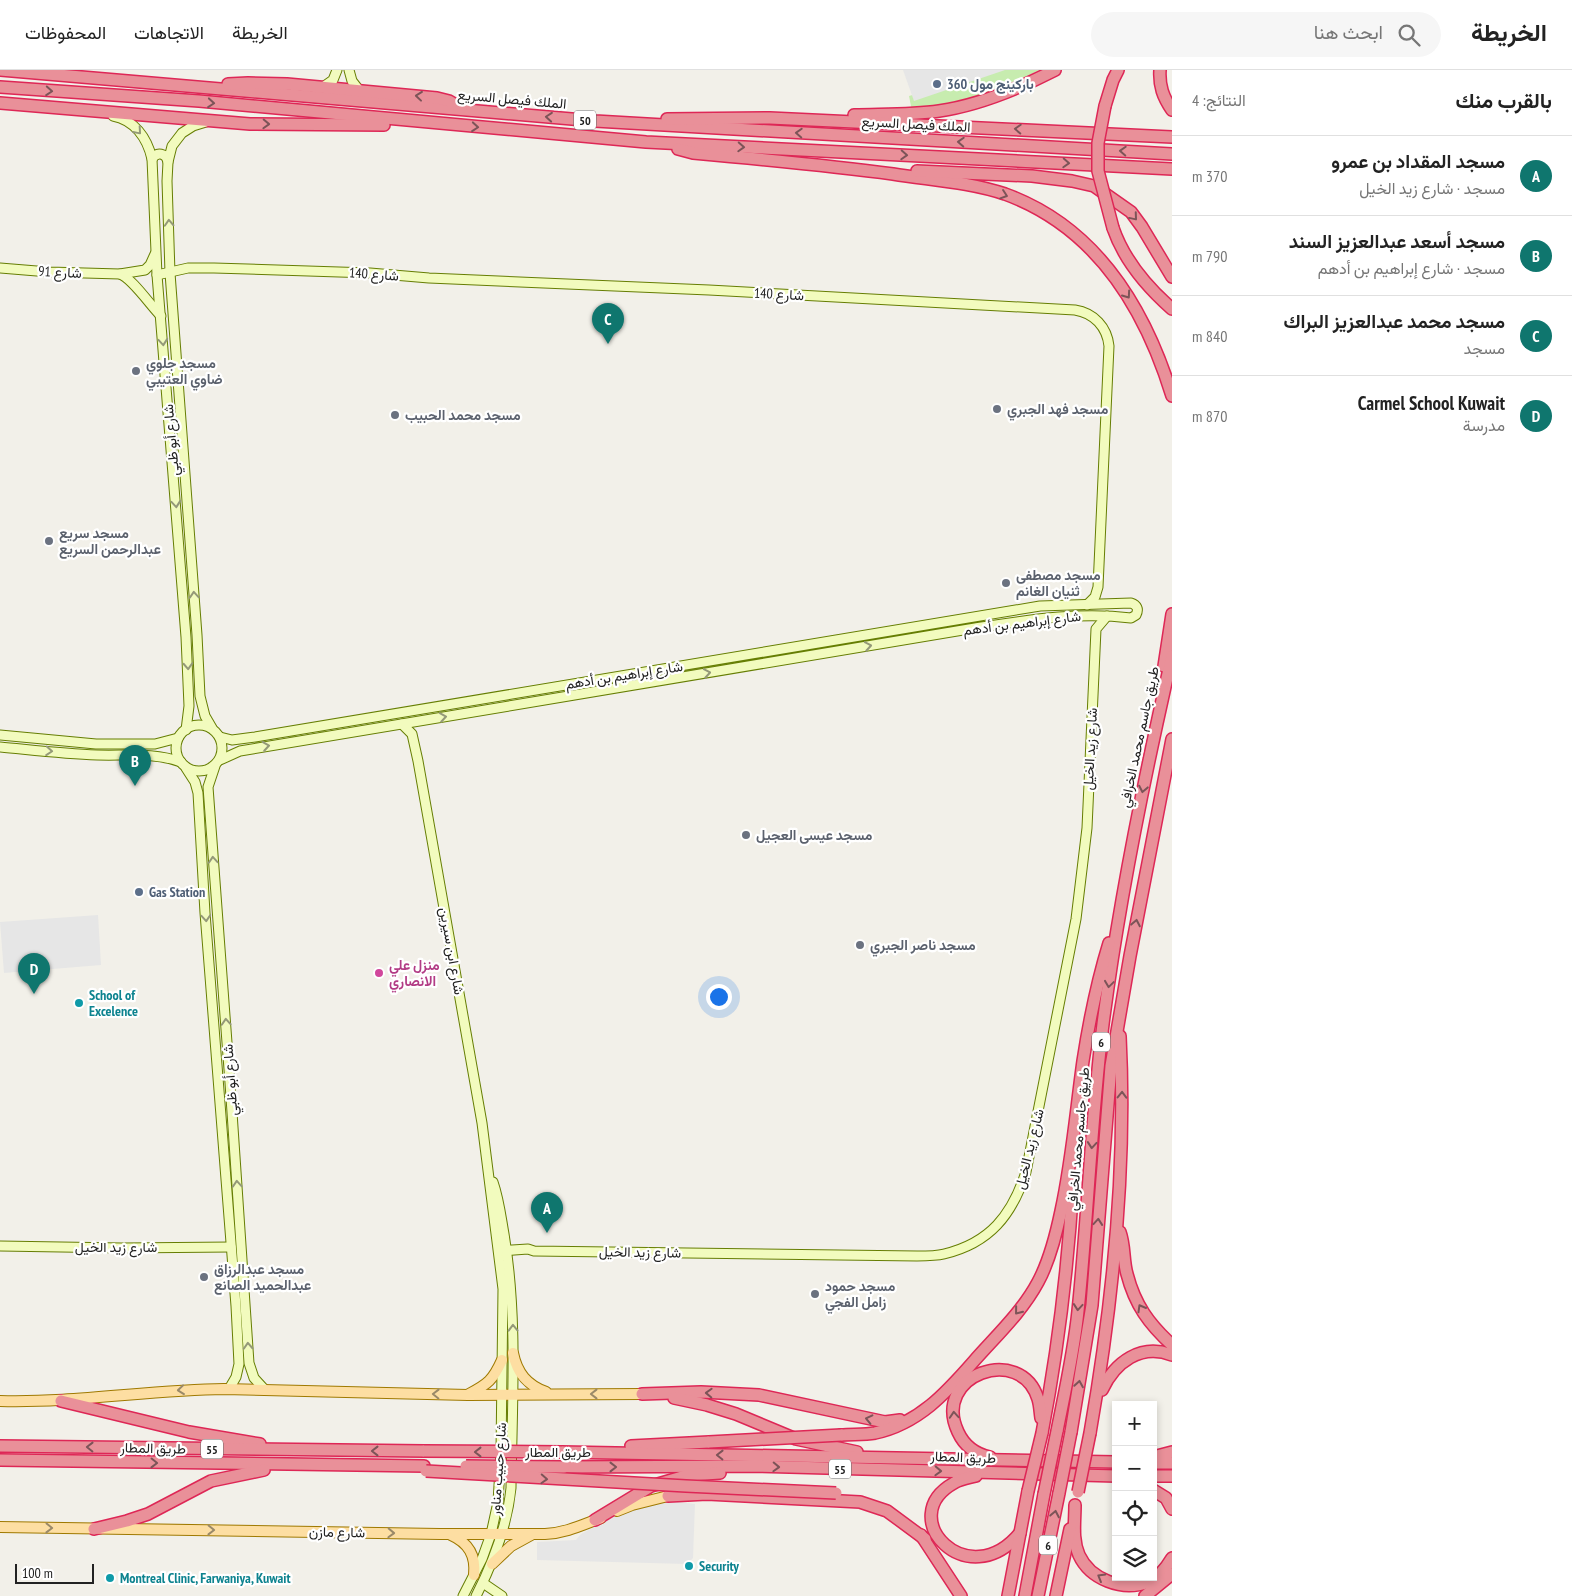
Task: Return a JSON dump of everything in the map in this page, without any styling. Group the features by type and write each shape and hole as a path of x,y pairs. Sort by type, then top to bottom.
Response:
{"highway":[{"name":"الملك فيصل السريع","path":"0,70 595,121 1172,154"},
{"path":"595,121 770,118 939,111 970,105 998,96 1055,70"},
{"path":"1118,70 1113,80 1100,123 1098,171 1113,228 1124,254 1156,295 1172,309"},
{"path":"1160,70 1160,87 1165,100 1172,110"},
{"path":"207,87 248,82 359,90 437,98 454,104 464,111"},
{"name":"50","path":"0,87 199,102 646,142 1172,168"},
{"path":"0,103 212,121 313,126 372,126 426,123"},
{"path":"770,118 1172,137"},
{"path":"646,142 693,153 852,168 965,184 1004,194 1034,208 1062,225 1092,249 1131,300 1155,346 1172,396"},
{"path":"852,168 1032,176 1072,180 1094,186 1131,212 1172,278"},
{"path":"1149,758 1172,614"},
{"name":"طريق جاسم محمد الخرافي","path":"1025,1596 1069,1371 1078,1312 1103,1025 1122,897 1149,758 1172,656"},
{"name":"طريق جاسم محمد الخرافي","path":"1038,1596 1071,1432 1092,1305 1111,1066 1172,739"},
{"path":"563,1452 619,1447 873,1433 887,1430 912,1419 951,1388 1024,1304 1038,1282 1050,1254 1068,1178 1083,1061 1091,1017 1101,971 1122,897"},
{"path":"1056,1596 1076,1505 1101,1374 1118,1225 1122,1074 1119,1017"},
{"path":"1008,1596 1028,1491 1042,1431 1060,1322 1070,1234 1076,1116"},
{"path":"1118,1225 1123,1240 1126,1273 1139,1308 1158,1332 1172,1345"},
{"path":"1095,1405 1112,1372 1127,1358 1139,1353 1160,1352 1172,1355"},
{"path":"1013,1461 976,1453 961,1438 955,1427 953,1415 956,1398 964,1385 973,1376 992,1370 1001,1370 1021,1376 1029,1382 1039,1400 1042,1431"},
{"path":"642,1394 701,1392 759,1396 885,1422 897,1421 931,1405"},
{"path":"642,1394 688,1401 721,1409 796,1439 891,1458"},
{"path":"61,1401 223,1438 317,1451"},
{"name":"طريق المطار","path":"0,1446 317,1451 563,1452 1112,1462"},
{"path":"1157,1456 1172,1452"},
{"name":"طريق المطار","path":"0,1460 408,1466 425,1469 756,1466 1112,1477"},
{"path":"1157,1463 1172,1463"},
{"path":"94,1529 148,1514 211,1481 251,1472 299,1465"},
{"path":"595,1520 651,1486 689,1475 722,1473 756,1466"},
{"path":"425,1469 629,1483 859,1494 881,1501 907,1519 925,1539 961,1596"},
{"path":"989,1473 954,1482 940,1495 935,1504 931,1526 937,1544 944,1554 953,1561 969,1566 986,1566 995,1562 1006,1552 1020,1534"},
{"path":"1157,1476 1172,1476"},
{"path":"1155,1491 1166,1498 1172,1509"},
{"path":"668,1496 708,1494 860,1502 887,1511 925,1539"},
{"path":"1076,1505 1074,1541 1079,1554 1085,1566 1106,1581 1121,1585 1146,1583 1157,1577 1172,1558"},
{"path":"1145,1596 1172,1574"}],"main road":[{"path":"513,1353 517,1368 526,1380 534,1387 545,1392 557,1394"},
{"path":"468,1395 488,1383 502,1360"},
{"path":"0,1401 61,1401 185,1389 468,1395 642,1394"},
{"name":"شارع مازن","path":"0,1527 557,1534 632,1505 668,1496"},
{"path":"440,1534 455,1537 468,1546 473,1555 474,1575"},
{"path":"492,1564 511,1546 535,1534"}],"street":[{"path":"323,87 333,80 336,70"},
{"path":"349,70 352,80 359,90"},
{"name":"شارع أبو ظبي","path":"78,109 120,117 133,124 142,134 150,149 152,159 157,275 186,637 189,706 186,730"},
{"name":"شارع أبو ظبي","path":"212,121 193,126 182,133 172,146 168,162 167,181 170,273 197,635 200,703 212,728"},
{"path":"152,159 154,155 161,154 167,158 168,162"},
{"path":"156,254 160,264 170,273"},
{"name":"شارع 91","path":"0,268 120,274 145,270 156,254"},
{"path":"170,255 176,263 188,268"},
{"name":"شارع 140","path":"157,275 188,268 370,273 429,278 980,304 1084,312 1096,319 1102,326 1107,334 1109,346 1098,587 1095,597 1087,605"},
{"path":"120,274 130,279 143,297 161,316"},
{"path":"157,275 166,286 172,299"},
{"path":"1098,587 1102,598 1108,604"},
{"name":"شارع إبراهيم بن أدهم","path":"217,763 240,751 978,628 1040,618 1087,615 1131,618 1138,612 1137,606 1131,603 1040,606 254,738 232,740 220,737"},
{"path":"1087,615 1096,629"},
{"path":"1096,629 1100,621 1107,616"},
{"name":"شارع زيد الخيل","path":"503,1253 528,1249 534,1251 917,1256 943,1254 965,1247 997,1226 1010,1210 1026,1172 1076,919 1086,828 1096,629"},
{"path":"186,637 194,639 197,635"},
{"path":"576,683 572,689 578,695"},
{"path":"558,686 562,690 560,698"},
{"path":"402,724 412,734 422,720"},
{"path":"0,735 96,744 155,744 178,738 186,730 198,725 212,728 220,737 223,747 217,763 201,771 162,757 96,755 0,747"},
{"name":"شارع ابن سيرين","path":"412,734 489,1169 497,1196 503,1253 502,1360 507,1395"},
{"path":"178,738 176,751 184,765"},
{"path":"133,745 137,750 133,755"},
{"name":"شارع أبو ظبي","path":"217,763 208,787 240,1240 250,1369 254,1378 265,1390"},
{"name":"شارع أبو ظبي","path":"184,765 193,777 198,793 236,1306 239,1364 236,1378 229,1389"},
{"path":"218,1071 224,1074 229,1070"},
{"path":"219,1085 224,1081 230,1083"},
{"name":"شارع زيد الخيل","path":"0,1246 231,1247"},
{"name":"شارع ابن سيرين","path":"503,1253 512,1292 513,1353 507,1395"},
{"path":"236,1306 243,1307 246,1304"},
{"name":"شارع حبيب مناور","path":"464,1596 491,1534 500,1484 507,1395"},
{"name":"شارع حبيب مناور","path":"478,1595 492,1564 510,1504 507,1395"},
{"path":"483,1584 502,1596"}],"green space":[{"path":"1002,70 1039,70 1004,88 912,111 909,96"}],"shaded area":[{"name":"باركينج مول 360","path":"903,70 1005,70 914,101"},
{"path":"98,915 101,965 4,973 0,922"},
{"path":"670,1501 695,1504 693,1558 687,1564 537,1560 537,1542 576,1540 581,1534 614,1517 653,1502"}],"place":[{"name":"باركينج مول 360","path":"937,84"},
{"name":"مسجد محمد عبدالعزيز البراك","path":"608,344"},
{"name":"مسجد جلوي ضاوي العتيبي","path":"136,371"},
{"name":"مسجد فهد الجبري","path":"997,409"},
{"name":"مسجد محمد الحبيب","path":"395,415"},
{"name":"مسجد سريع عبدالرحمن السريع","path":"49,541"},
{"name":"مسجد مصطفى ثنيان الغانم","path":"1006,583"},
{"name":"مسجد أسعد عبدالعزيز السند","path":"135,786"},
{"name":"مسجد عيسى العجيل","path":"746,835"},
{"name":"Gas Station","path":"139,892"},
{"name":"مسجد ناصر الجبري","path":"860,945"},
{"name":"منزل علي الانصاري","path":"379,973"},
{"name":"Carmel School Kuwait","path":"34,994"},
{"name":"School of Excelence","path":"79,1003"},
{"name":"مسجد المقداد بن عمرو","path":"547,1233"},
{"name":"مسجد عبدالرزاق عبدالحميد الصانع","path":"204,1277"},
{"name":"مسجد حمود زامل الفجي","path":"815,1294"},
{"name":"Security","path":"689,1566"},
{"name":"Montreal Clinic, Farwaniya, Kuwait","path":"110,1578"}]}
